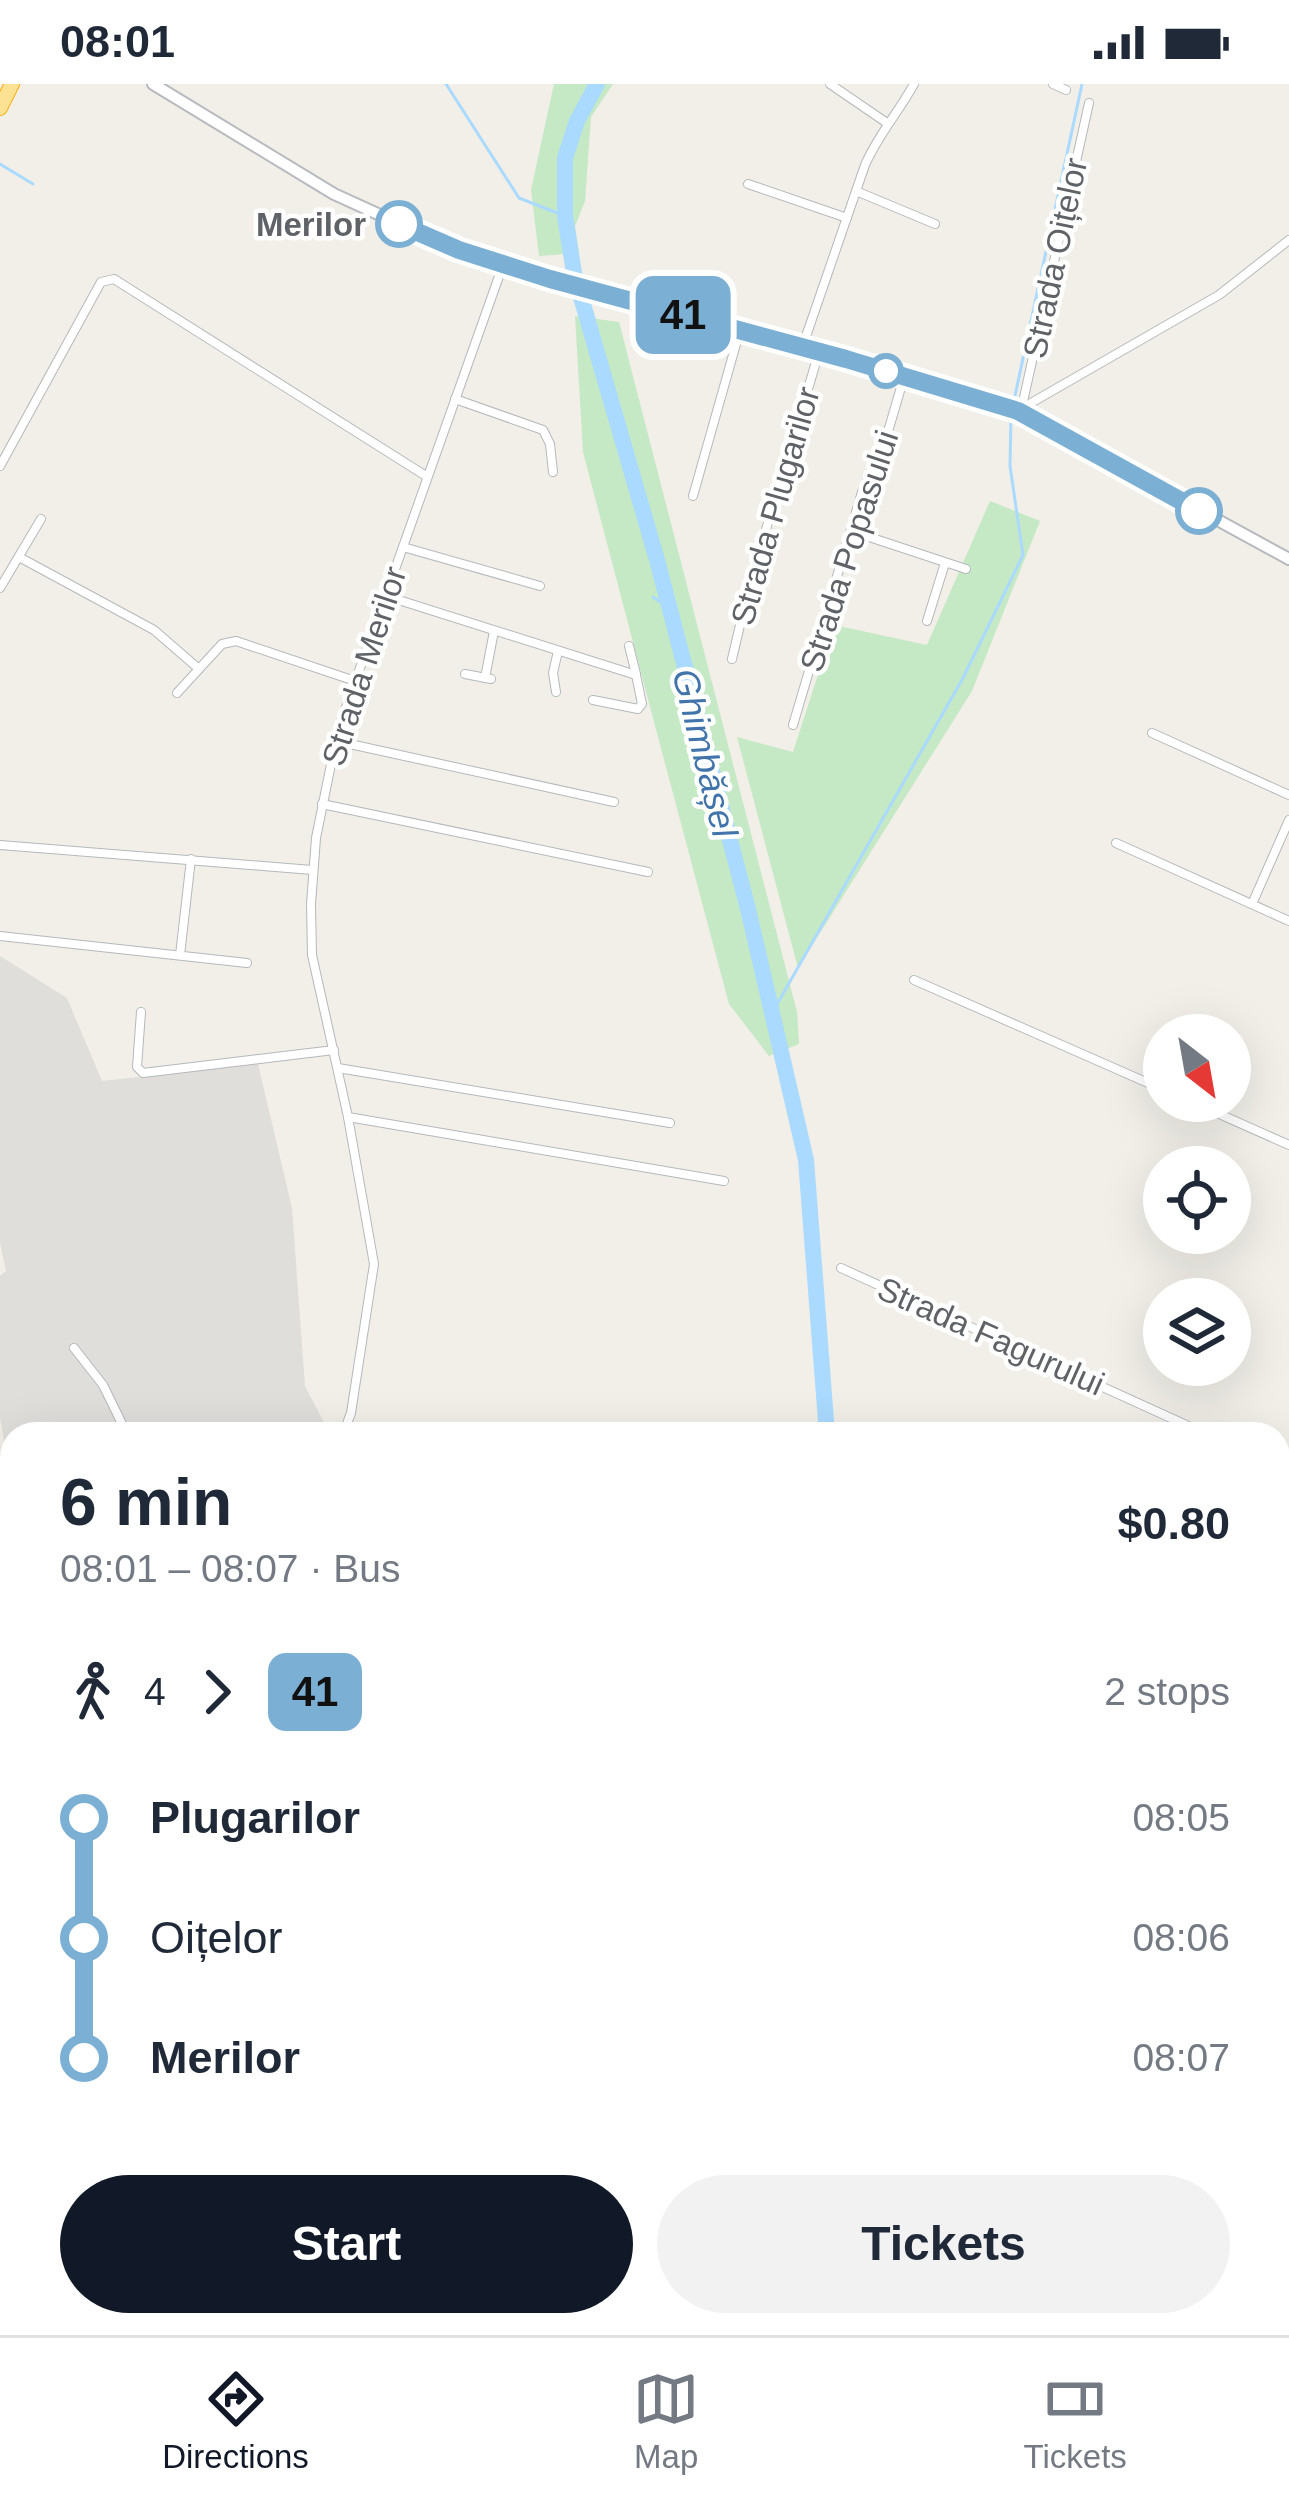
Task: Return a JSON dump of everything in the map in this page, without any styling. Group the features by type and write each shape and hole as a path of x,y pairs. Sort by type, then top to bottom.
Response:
{"highway":[{"path":"0,108 12,84"}],"street":[{"name":"Strada Plugarilor","path":"152,84 334,194 424,236 502,265 1019,412 1289,559"},
{"path":"830,84 887,123"},
{"path":"802,348 875,142 898,115 914,84"},
{"path":"1053,84 1066,90"},
{"name":"Strada Oițelor","path":"1019,412 1089,103"},
{"path":"748,184 847,218"},
{"path":"856,191 935,224"},
{"path":"1019,412 1219,295 1289,240"},
{"name":"Strada Merilor","path":"348,1422 374,1264 313,955 312,870 336,742 502,265"},
{"path":"0,466 101,282 114,279 427,476"},
{"path":"693,496 740,330"},
{"name":"Strada Plugarilor","path":"732,659 819,352"},
{"name":"Strada Popasului","path":"794,725 850,531 904,377"},
{"path":"455,400 543,430 553,472"},
{"path":"0,588 40,519"},
{"path":"850,531 966,569"},
{"path":"403,548 540,586"},
{"path":"19,556 154,630 200,669"},
{"path":"927,620 945,562"},
{"path":"386,596 636,675"},
{"path":"464,674 488,679 494,631"},
{"path":"177,693 222,644 236,641 358,682"},
{"path":"593,700 641,708 629,646"},
{"path":"556,692 553,673 558,651"},
{"path":"1152,733 1289,795"},
{"path":"336,742 614,802"},
{"path":"322,804 648,872"},
{"path":"1252,904 1289,820"},
{"path":"1116,843 1289,921"},
{"path":"0,845 312,870"},
{"path":"180,955 191,859"},
{"path":"0,936 247,963"},
{"path":"914,980 1143,1081"},
{"path":"141,1012 136,1066 143,1073 334,1050"},
{"path":"338,1069 670,1123"},
{"path":"348,1117 724,1181"},
{"path":"1237,1122 1289,1145"},
{"name":"Strada Fagurului","path":"841,1268 1180,1422"},
{"path":"74,1348 103,1385 121,1422"}],"shaded area":[{"path":"0,956 67,998 102,1081 258,1064 292,1208 305,1386 324,1422 1,1422 0,1276 6,1271 0,1243"}],"green space":[{"path":"554,84 613,84 591,117 585,201 575,226 579,253 539,256 531,190"},
{"path":"575,316 619,322 797,1012 799,1044 769,1056 729,1004 583,452"},
{"path":"990,501 1040,521 972,691 798,968 737,737 793,752 834,625 927,645"}],"waterway":[{"path":"446,84 519,198 565,216"},
{"name":"Ghimbășel","path":"597,84 577,121 565,158 565,216 574,273 657,560 748,909 806,1160 826,1422"},
{"path":"1013,405 1082,84"},
{"path":"0,164 33,184"},
{"path":"772,1013 963,678 1023,555 1010,466 1011,414"},
{"path":"653,597 669,608"}],"bus line":[{"name":"41","path":"399,224 459,250 550,279 1018,411 1199,511"}],"place":[{"name":"Merilor","path":"399,224"}]}
